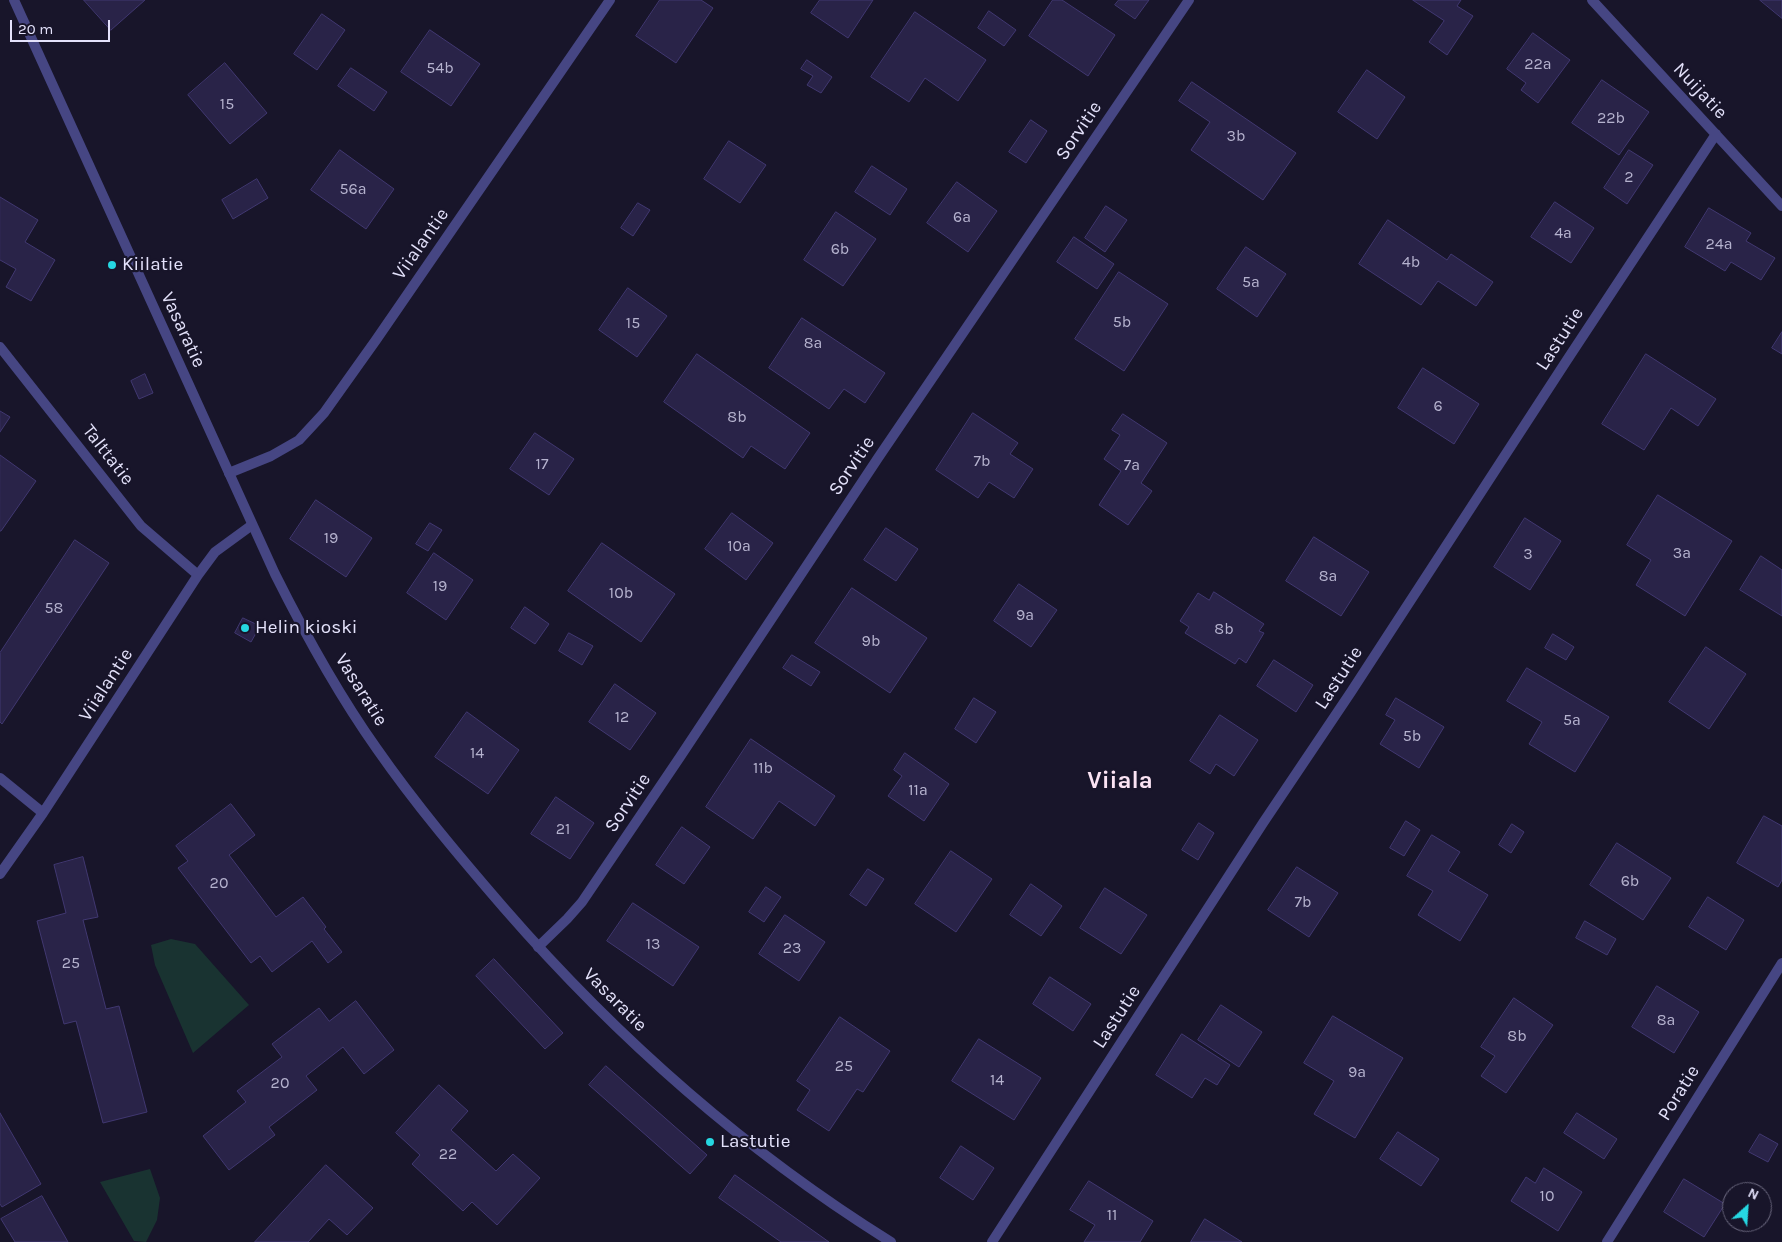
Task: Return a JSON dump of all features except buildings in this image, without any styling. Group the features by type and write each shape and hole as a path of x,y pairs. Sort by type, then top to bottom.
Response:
{"street":[{"name":"Vasaratie","path":"14,0 252,525 305,633 377,748 452,848 538,947 613,1025 710,1112 804,1184 891,1242"},
{"name":"Viialantie","path":"229,473 271,456 299,440 324,413 610,0"},
{"name":"Sorvitie","path":"538,947 582,902 878,458 1189,0"},
{"name":"Nuijatie","path":"1592,0 1782,206"},
{"name":"Lastutie","path":"992,1242 1263,822 1351,692 1716,134"},
{"name":"Talttatie","path":"0,347 141,526 198,574"},
{"name":"Viialantie","path":"0,874 44,813 198,574 215,552 252,525"},
{"path":"0,778 44,813"},
{"name":"Poratie","path":"1607,1242 1782,963"}],"green space":[{"path":"171,939 195,944 249,1005 193,1053 155,965 151,945"},
{"path":"150,1169 160,1198 157,1220 146,1242 134,1241 100,1182"}],"place":[{"name":"Kiilatie","path":"112,265"},
{"name":"Helin kioski","path":"245,628"},
{"name":"Lastutie","path":"710,1142"}],"district":[{"name":"Viiala","path":"1120,781"}]}
